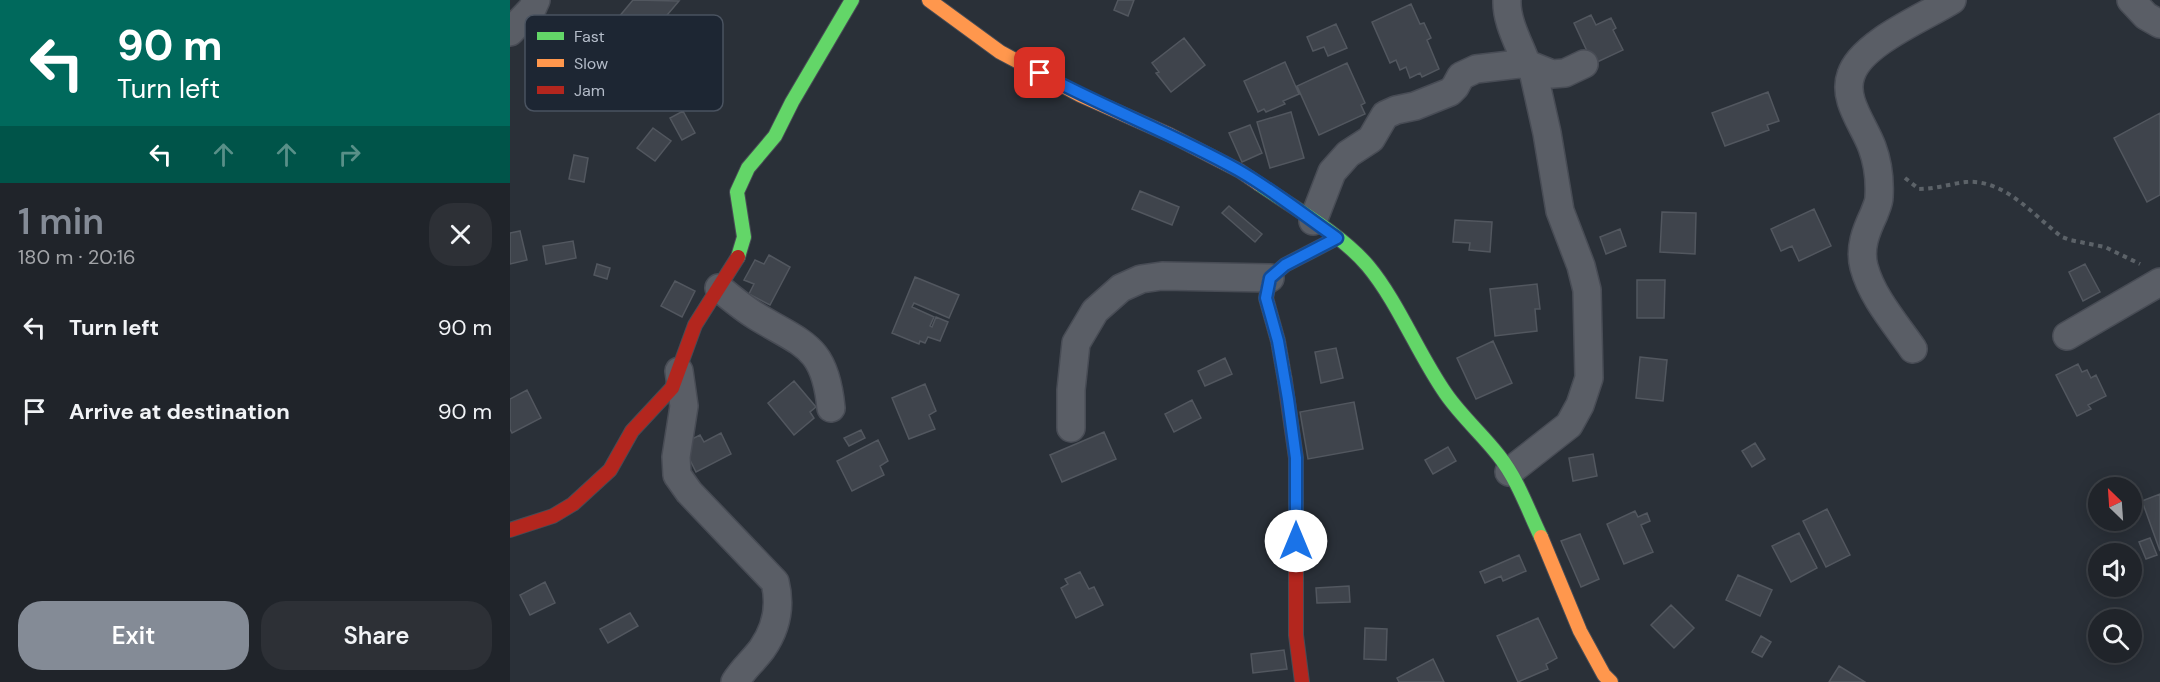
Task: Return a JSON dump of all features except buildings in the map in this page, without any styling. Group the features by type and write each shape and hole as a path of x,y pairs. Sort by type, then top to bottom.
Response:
{"street":[{"path":"526,15 536,0"},
{"path":"510,530 553,516 573,504 592,488 610,470 632,431 672,388 694,326 738,258 744,237 737,192 739,186 748,168 775,136 792,102 852,0"},
{"path":"929,0 1000,52 1080,95 1170,135 1240,171 1337,238 1367,265 1448,397 1477,427 1509,472 1555,569 1602,680"},
{"path":"1507,0 1513,28 1529,66 1547,133 1560,211 1581,266 1587,290 1589,378 1580,405 1569,425 1509,472"},
{"path":"1913,349 1880,302 1864,269 1861,254 1864,238 1879,201 1879,177 1873,150 1852,103 1848,87 1851,73 1868,53 1887,37 1952,0"},
{"path":"2131,0 2146,16 2160,24"},
{"path":"510,32 525,16"},
{"path":"1313,221 1332,172 1348,154 1371,139 1385,115 1450,92 1461,76 1476,69 1507,64 1529,66 1552,74 1565,73 1584,64"},
{"path":"1302,682 1296,635 1296,458 1280,352 1266,298 1270,278 1285,265 1337,238"},
{"path":"2067,336 2152,274"},
{"path":"1071,428 1071,390 1076,343 1095,311 1121,288 1141,279 1162,276 1270,278"},
{"path":"719,288 756,316 808,347 824,372 830,390 831,408"},
{"path":"679,371 684,406 676,457 677,475 688,492 775,582 779,598 777,614 766,640 735,682"}],"path":[{"path":"1873,150 1919,189 1967,182 1984,183 2018,200 2062,237 2105,247 2152,274"}],"traffic: fast":[{"path":"738,257 744,237 737,192 748,168 775,136 792,102 852,0"},
{"path":"1259,184 1331,232 1368,266 1389,296 1446,394 1506,465 1541,537"}],"traffic: slow":[{"path":"929,0 1000,52 1080,95 1170,135 1240,171 1259,184"},
{"path":"1285,381 1278,341 1266,298 1270,278 1285,265 1337,238"},
{"path":"1541,537 1580,631 1604,675 1611,682"}],"traffic: jam":[{"path":"510,530 553,516 573,504 610,470 632,431 672,388 695,325 738,257"},
{"path":"1285,381 1296,458 1296,635 1302,682"}],"route":[{"path":"1040,73 1080,95 1170,135 1240,171 1337,238 1285,265 1270,278 1266,298 1278,341 1296,458 1296,541"}]}
